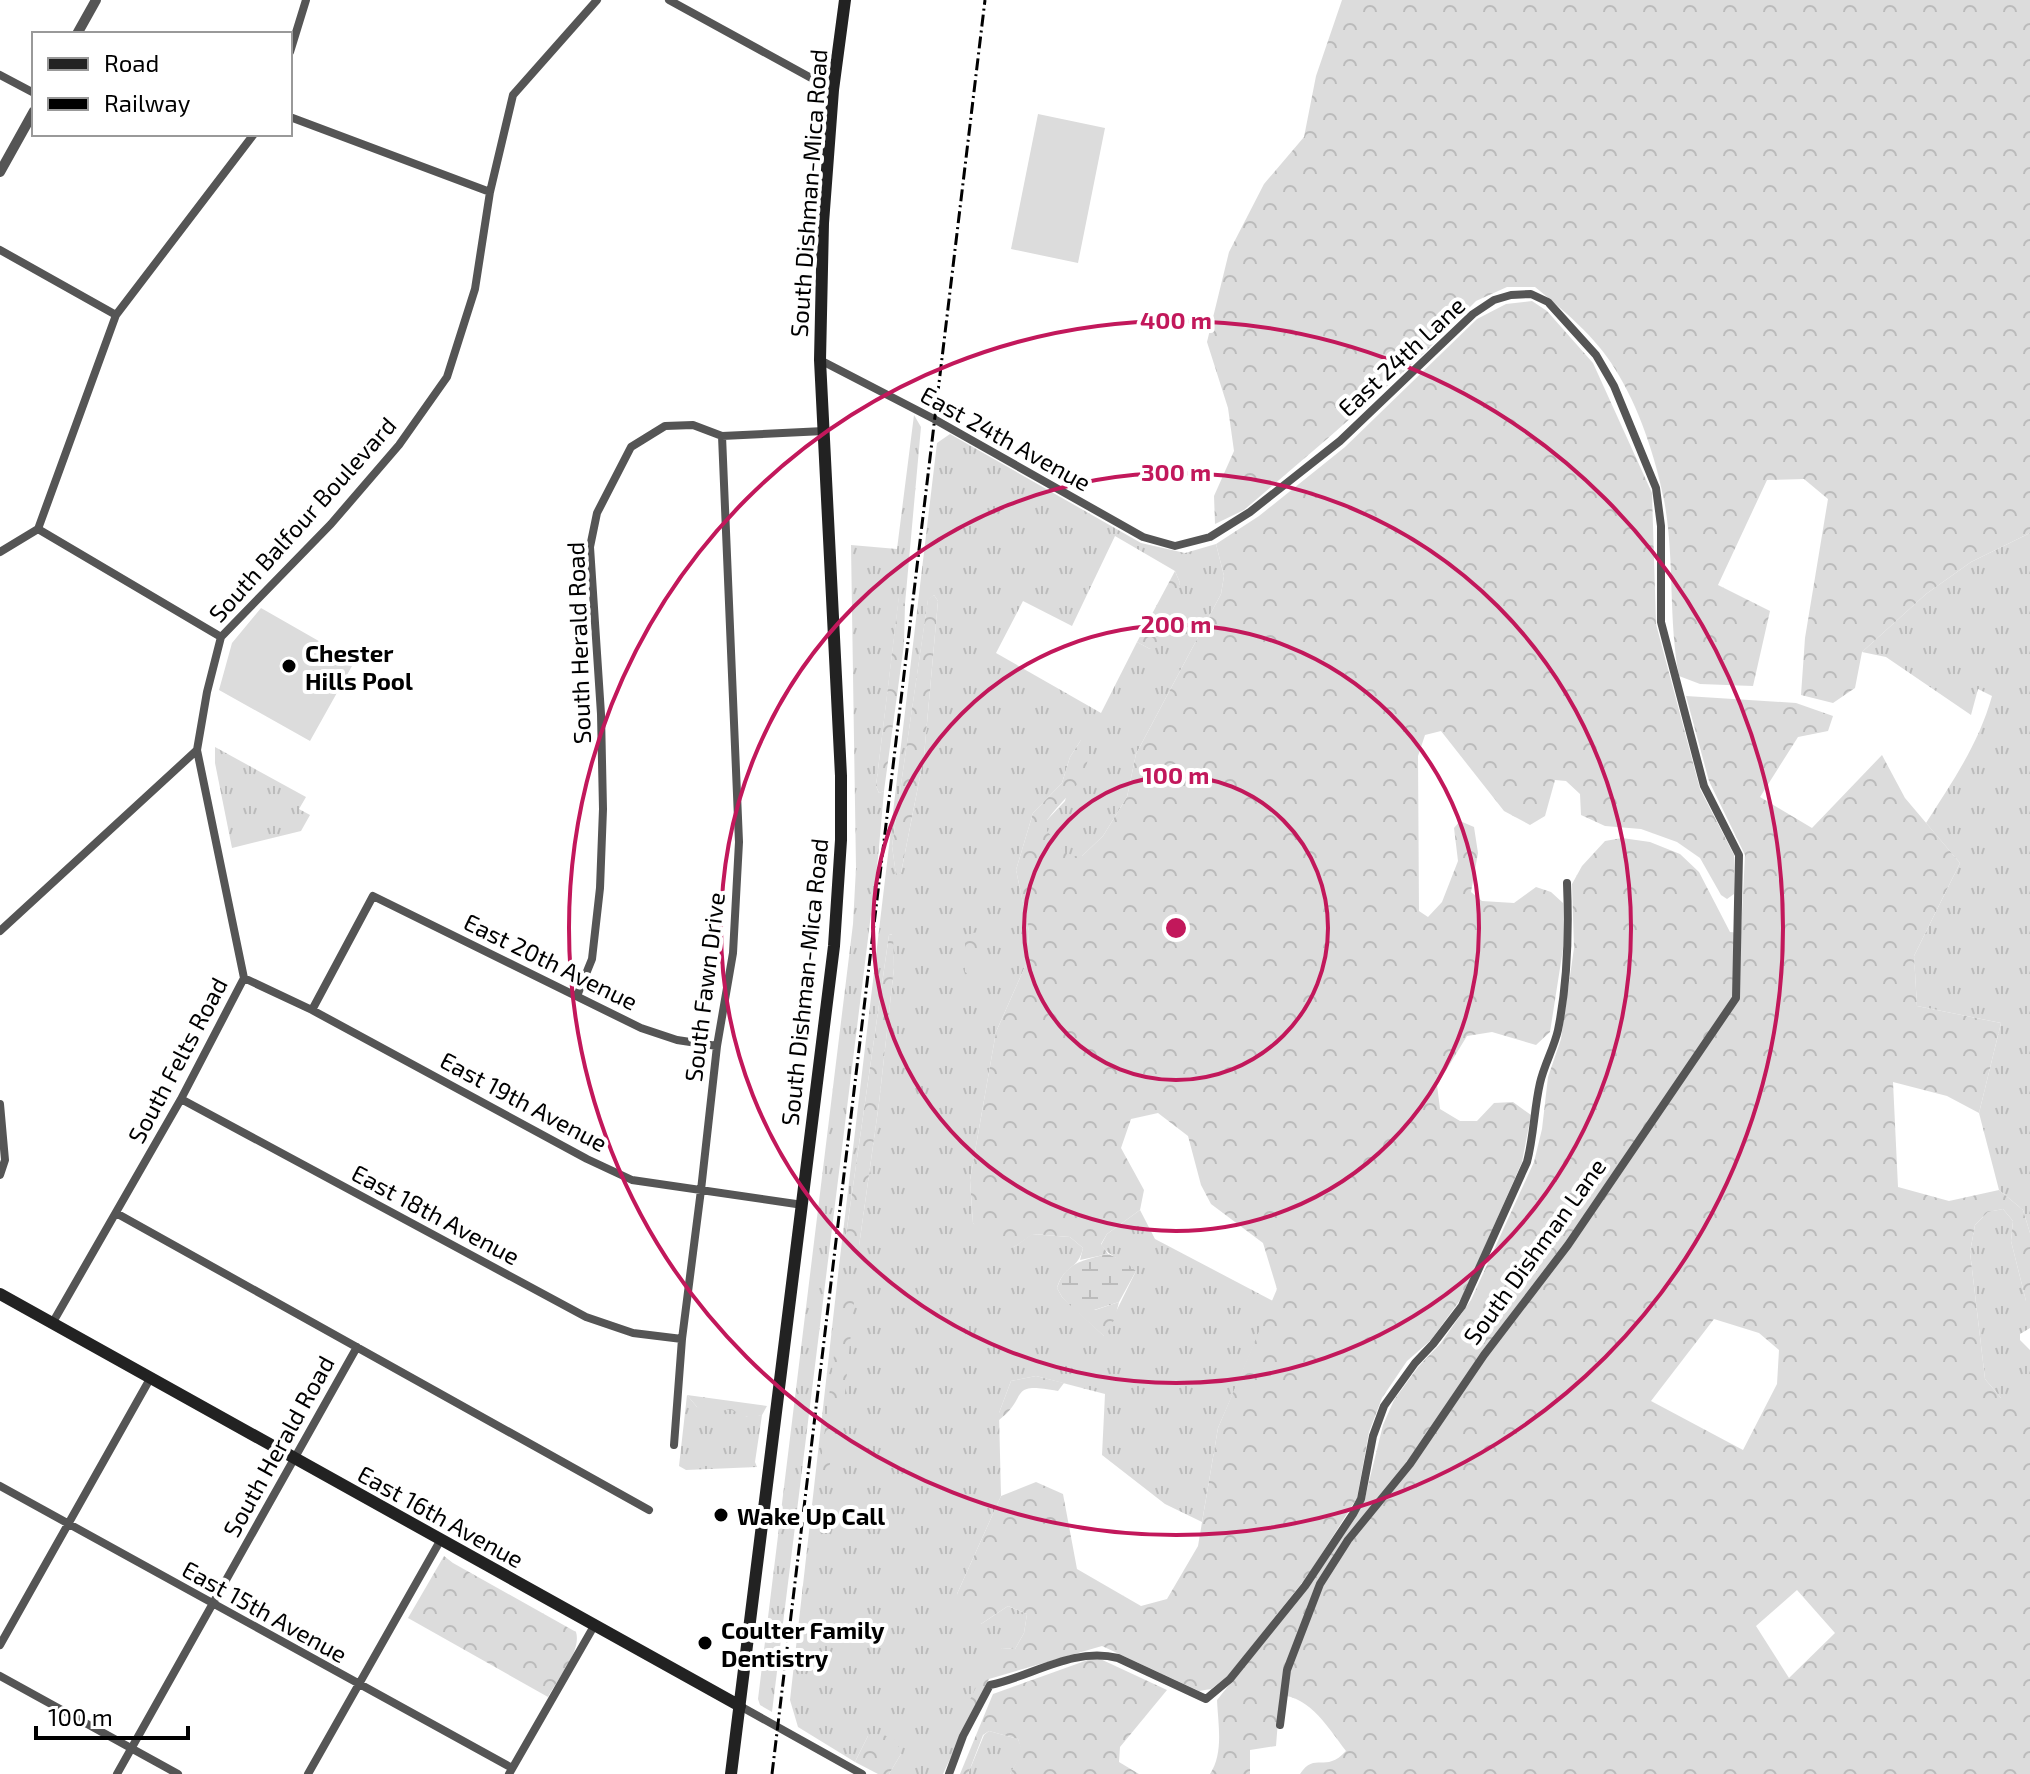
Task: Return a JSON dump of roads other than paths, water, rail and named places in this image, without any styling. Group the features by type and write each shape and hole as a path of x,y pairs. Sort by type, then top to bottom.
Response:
{"main road":[{"name":"South Dishman-Mica Road","path":"731,1774 834,946 841,840 841,776 820,360 822,235 833,90 845,0"},
{"name":"East 16th Avenue","path":"0,1294 740,1706"}],"street":[{"path":"78,32 96,0"},
{"path":"292,46 306,0"},
{"name":"South Balfour Boulevard","path":"197,750 221,637 331,524 399,445 447,377 475,289 490,192 513,95 597,0"},
{"path":"669,0 833,90"},
{"path":"0,75 32,92"},
{"path":"0,172 32,115"},
{"path":"292,118 490,192"},
{"path":"0,552 38,529 116,315 252,136"},
{"path":"0,250 116,315"},
{"name":"East 24th Lane","path":"1175,546 1210,537 1250,512 1340,441 1473,314 1494,300 1531,294 1548,302 1596,355 1614,386 1656,488 1661,526 1661,622 1704,786"},
{"name":"East 24th Avenue","path":"820,360 934,419 1143,537 1175,546"},
{"name":"South Herald Road","path":"577,996 592,959 600,888 603,809 601,714 590,547 597,513 631,447 665,426 693,425 722,436 824,431"},
{"name":"South Fawn Drive","path":"674,1445 682,1339 717,1046 733,953 739,842 722,436"},
{"path":"38,529 221,637"},
{"path":"0,931 197,750"},
{"name":"South Felts Road","path":"53,1322 181,1099 244,978 197,750"},
{"name":"South Dishman Lane","path":"1280,1725 1287,1670 1320,1584 1348,1540 1410,1464 1484,1355 1568,1245 1736,998 1739,855 1704,786"},
{"path":"949,1774 963,1736 990,1685 1017,1679 1051,1663 1090,1654 1118,1658 1206,1699 1230,1679 1312,1576 1361,1499 1373,1436 1384,1406 1462,1306 1527,1162 1534,1138 1540,1082 1555,1042 1560,1014 1569,945 1567,883"},
{"name":"East 20th Avenue","path":"312,1010 373,896 641,1028 677,1040 717,1046"},
{"name":"East 19th Avenue","path":"244,978 312,1010 587,1159 632,1180 803,1205"},
{"name":"East 18th Avenue","path":"181,1099 586,1317 633,1333 682,1339"},
{"path":"0,1104 5,1160 0,1175"},
{"path":"116,1213 649,1510"},
{"name":"South Herald Road","path":"117,1774 357,1347"},
{"path":"0,1645 151,1377"},
{"name":"East 15th Avenue","path":"0,1486 510,1771"},
{"path":"308,1774 440,1541"},
{"path":"510,1771 594,1626"},
{"path":"0,1676 178,1774"},
{"name":"East 16th Avenue","path":"740,1706 862,1774"}],"railway":[{"path":"772,1774 985,0"}],"place":[{"name":"Chester Hills Pool","path":"289,666"},
{"name":"Wake Up Call","path":"721,1515"},
{"name":"Coulter Family Dentistry","path":"705,1643"}]}
